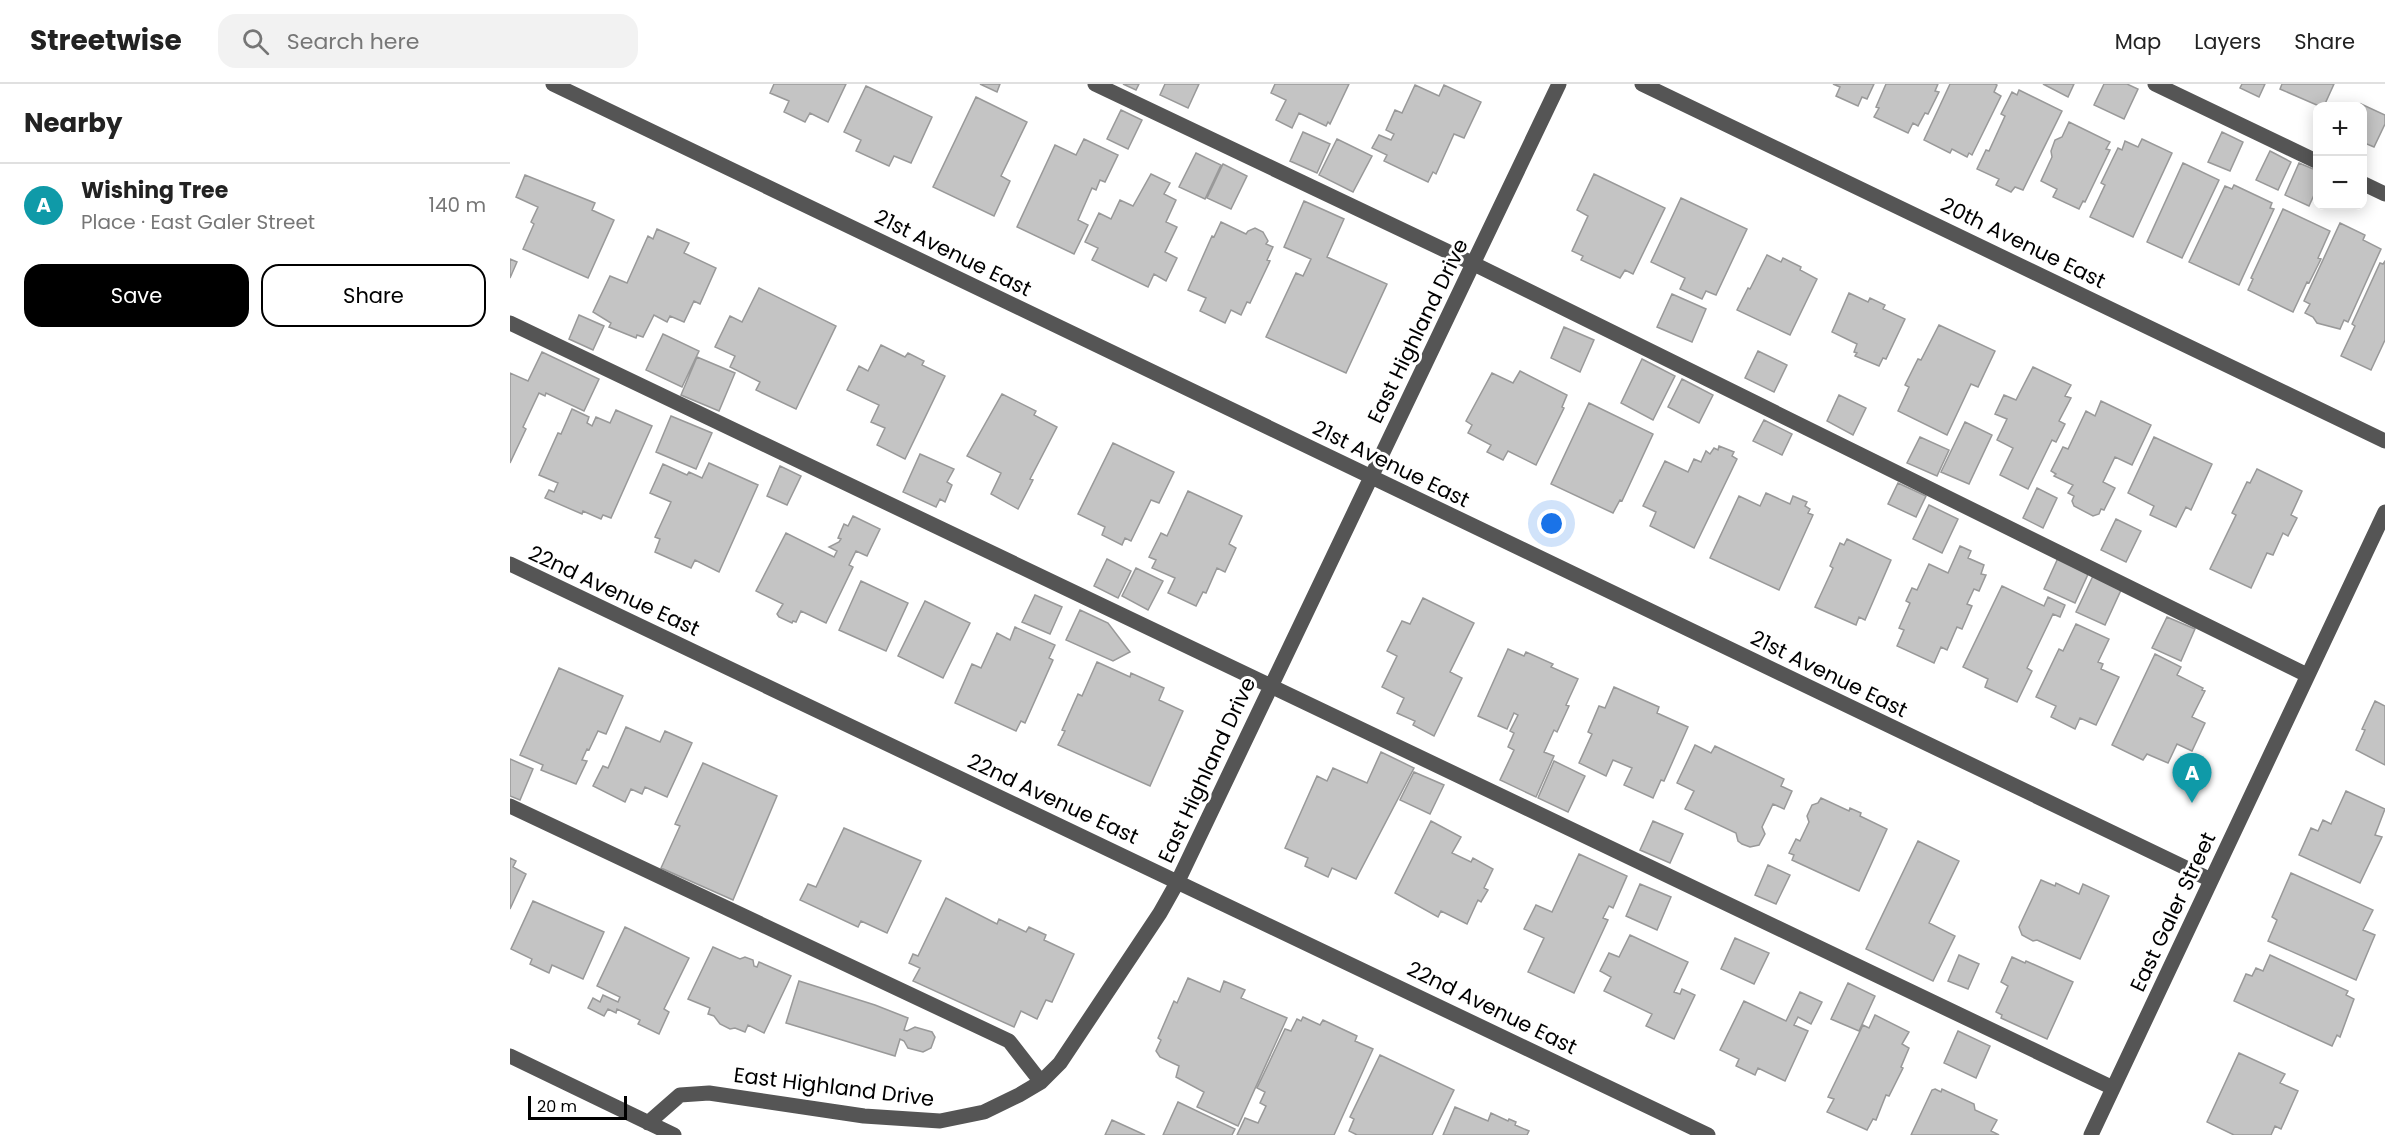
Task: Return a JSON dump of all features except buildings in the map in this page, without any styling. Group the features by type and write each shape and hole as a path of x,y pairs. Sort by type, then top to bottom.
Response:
{"street":[{"name":"21st Avenue East","path":"553,84 2211,880"},
{"path":"1095,84 1474,264 2307,675"},
{"name":"East Highland Drive","path":"648,1123 680,1095 709,1093 864,1116 940,1121 984,1112 1041,1082 1060,1062 1160,913 1178,881 1560,84"},
{"name":"20th Avenue East","path":"1642,84 2385,441"},
{"path":"2155,84 2313,160"},
{"path":"2367,185 2385,194"},
{"path":"510,323 2113,1088"},
{"name":"East Galer Street","path":"2091,1135 2385,512"},
{"name":"22nd Avenue East","path":"510,564 1708,1135"},
{"path":"510,806 1009,1041 1041,1082"},
{"path":"510,1056 674,1135"}],"place":[{"name":"Wishing Tree","path":"2192,803"}]}
